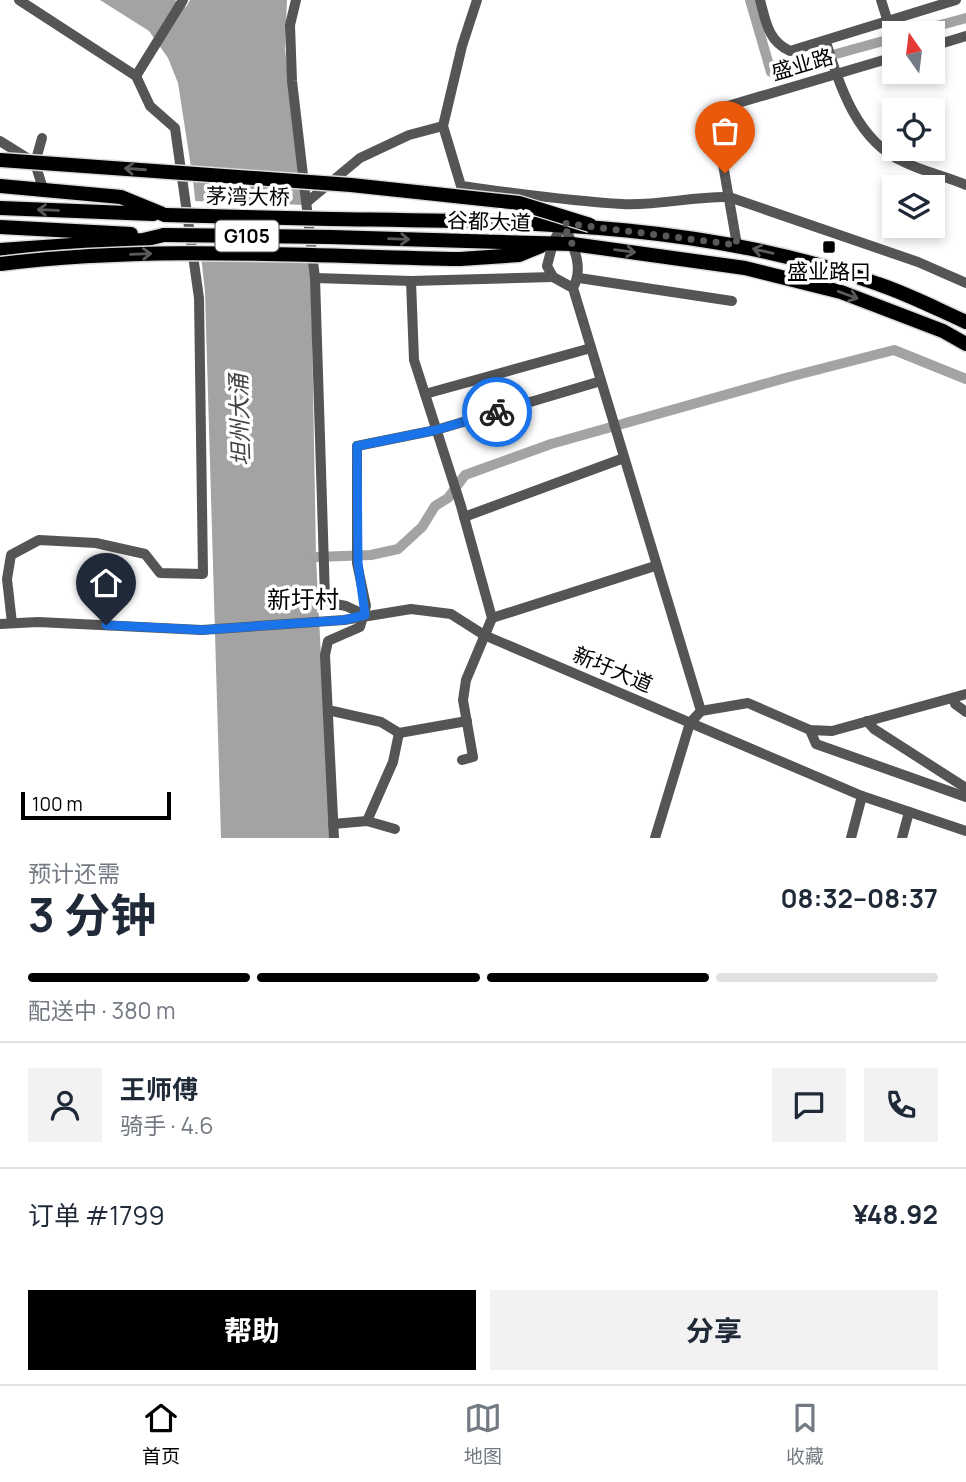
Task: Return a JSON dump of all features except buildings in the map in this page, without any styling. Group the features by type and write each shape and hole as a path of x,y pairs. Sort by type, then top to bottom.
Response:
{"highway":[{"path":"0,160 351,185 519,202 590,225"},
{"path":"0,187 121,197 165,215"},
{"name":"G105","path":"0,208 165,215"},
{"name":"茅湾大桥","path":"165,215 331,219"},
{"name":"谷都大道","path":"331,219 563,223 737,245 878,284 966,322"},
{"name":"G105","path":"0,227 164,235"},
{"path":"0,250 143,240 164,235"},
{"name":"茅湾大桥","path":"164,235 330,237"},
{"name":"谷都大道","path":"330,237 572,244 757,271 841,292 943,331 966,344"},
{"path":"0,264 47,258 148,253 460,259 519,255 549,244"}],"street":[{"path":"0,624 12,623 7,579 10,555 39,540 96,543 145,554 160,573 203,575 199,298 175,128 150,106 136,76 19,0"},
{"path":"136,76 183,0"},
{"path":"296,0 290,25 292,81 314,278 325,598 330,603 346,606 365,615"},
{"path":"477,0 462,46 443,125 461,186 621,204 649,204 700,196 729,197 918,262 966,284"},
{"path":"760,0 776,44 790,51 826,42 887,19 956,0"},
{"path":"881,0 887,19"},
{"path":"945,42 966,36"},
{"path":"826,42 843,95 870,138 902,162 966,185"},
{"name":"盛业路","path":"729,197 716,124 720,108 882,61"},
{"path":"307,202 360,158 409,135 443,125"},
{"path":"42,138 36,163 44,192"},
{"path":"0,141 36,163"},
{"path":"729,197 737,245"},
{"path":"552,277 547,266 549,244 563,223"},
{"path":"563,223 572,244 579,278 573,288"},
{"path":"314,278 411,281 552,277 573,288 701,710"},
{"path":"579,278 732,301"},
{"path":"411,281 411,339 492,618 466,680 463,700 473,757 462,760"},
{"path":"425,394 591,348"},
{"path":"334,838 325,654 328,641 360,627 365,615 358,563 357,446 436,430 601,381"},
{"path":"464,517 624,458"},
{"path":"492,618 655,565"},
{"name":"新圩大道","path":"12,623 202,630 344,620 411,609 451,614 484,635 862,796 966,831"},
{"path":"655,838 690,723 701,710 748,703 810,730 832,730 966,694"},
{"path":"954,698 955,704 966,712"},
{"path":"328,710 381,722 399,733 467,721"},
{"path":"867,721 874,729 966,788"},
{"path":"810,730 816,744 966,797"},
{"path":"367,821 393,762 399,733"},
{"path":"851,838 862,796"},
{"path":"902,838 909,812"},
{"path":"333,824 367,821 395,829"}],"water":[{"name":"坦州大涌","path":"100,0 175,0 186,7 190,0 287,0 285,49 311,273 316,557 330,838 221,838 205,292 193,180 178,83 168,58 149,31"}],"pier":[{"path":"192,201 306,205 312,254 197,251"}],"waterway":[{"path":"750,0 771,72 882,41"},
{"path":"945,24 966,18"},
{"path":"316,557 371,555 398,549 422,527 435,506 448,498 465,475 551,444 789,377 894,350 966,379"}],"way so far":[{"path":"497,412 601,381 573,288 579,278 578,262 563,223 737,245 725,173"}],"place":[{"name":"盛业路口","path":"829,247"}],"district":[{"name":"新圩村","path":"303,598"}],"route":[{"path":"106,625 202,630 344,620 365,615 366,606 358,563 357,446 436,430 497,412"}]}
